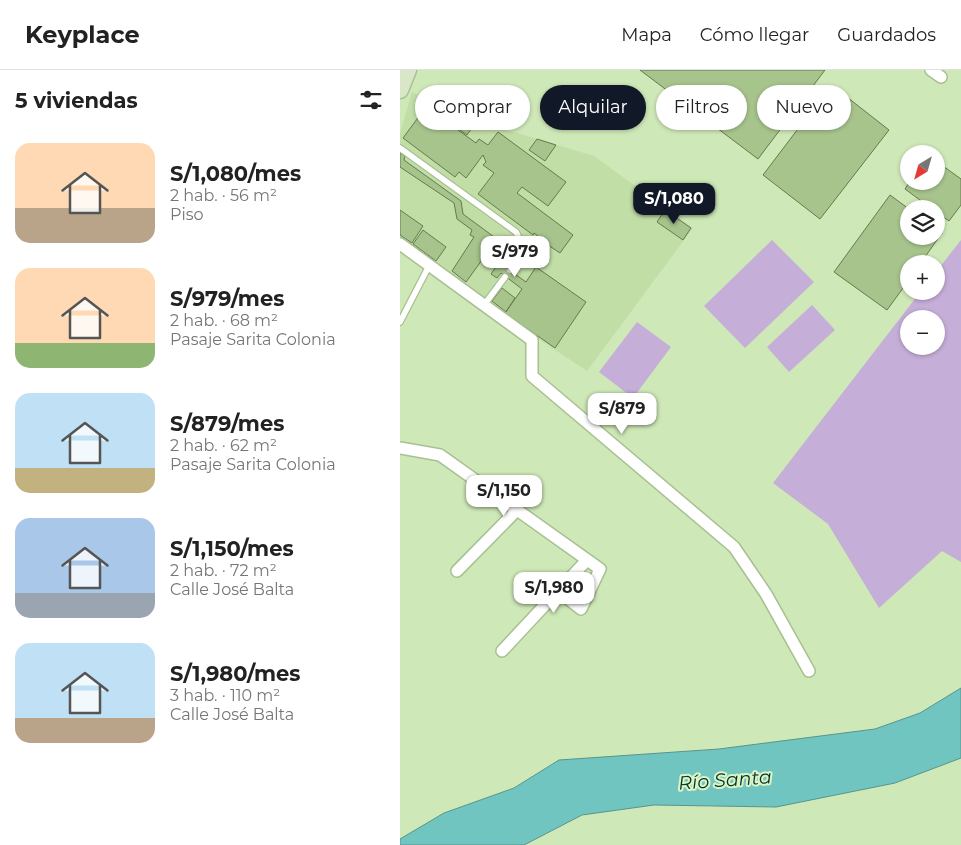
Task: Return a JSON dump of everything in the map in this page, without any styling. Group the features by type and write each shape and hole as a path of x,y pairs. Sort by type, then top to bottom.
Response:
{"main road":[{"path":"400,90 408,70"}],"street":[{"path":"931,70 940,77"},
{"path":"400,244 532,340 532,376 734,547 766,594 809,671"},
{"path":"400,448 440,455 600,569 582,609 558,591"},
{"path":"457,571 517,510"},
{"path":"502,651 587,560"}],"lane":[{"path":"400,148 516,232 520,242 520,253 510,270"},
{"path":"400,322 430,264"},
{"path":"484,305 505,277"}],"shaded area":[{"path":"412,92 415,93 415,130 507,130 594,156 693,228 587,371 543,342 400,237 400,133"},
{"path":"772,240 814,282 745,348 704,306"},
{"path":"961,240 961,562 942,551 879,608 828,524 773,483 900,318 900,355 945,355 945,310 906,310 914,300 945,300 945,260"},
{"path":"812,305 835,330 789,372 767,347"},
{"path":"637,322 671,347 633,398 599,372"}],"water":[{"name":"Río Santa","path":"961,688 961,758 895,783 776,807 654,805 582,815 524,845 400,845 400,839 444,813 514,788 559,760 719,749 875,729 920,713"}],"building":[{"path":"640,70 825,70 814,85 757,85 757,130 780,130 758,159 720,130 747,130 747,85 660,85"},
{"path":"851,100 889,130 820,219 763,175 797,130 851,130"},
{"path":"415,122 415,130 458,130 476,143 479,139 488,145 498,132 566,182 548,206 522,187 517,193 573,235 560,253 544,244 536,238 538,236 534,233 533,235 478,194 494,173 483,165 486,162 483,155 466,178 459,172 455,177 403,138"},
{"path":"460,130 470,130 467,135"},
{"path":"537,139 556,145 545,161 529,150"},
{"path":"400,153 405,156 404,160 461,201 463,214 513,251 505,267 526,282 536,267 586,302 555,348 505,313 522,289 501,273 497,278 491,274 505,254 493,245 466,282 452,271 474,237 470,235 472,230 457,219 454,203 400,167"},
{"path":"945,167 961,179 961,205 949,221 945,218 945,200 920,200 906,190 945,190"},
{"path":"890,195 900,202 900,245 933,245 926,255 900,255 900,292 887,310 834,272"},
{"path":"400,210 423,226 412,243 400,235"},
{"path":"665,210 691,228 683,240 657,222"},
{"path":"423,230 446,247 436,261 413,244"},
{"path":"502,288 515,298 506,312 492,301"}]}
